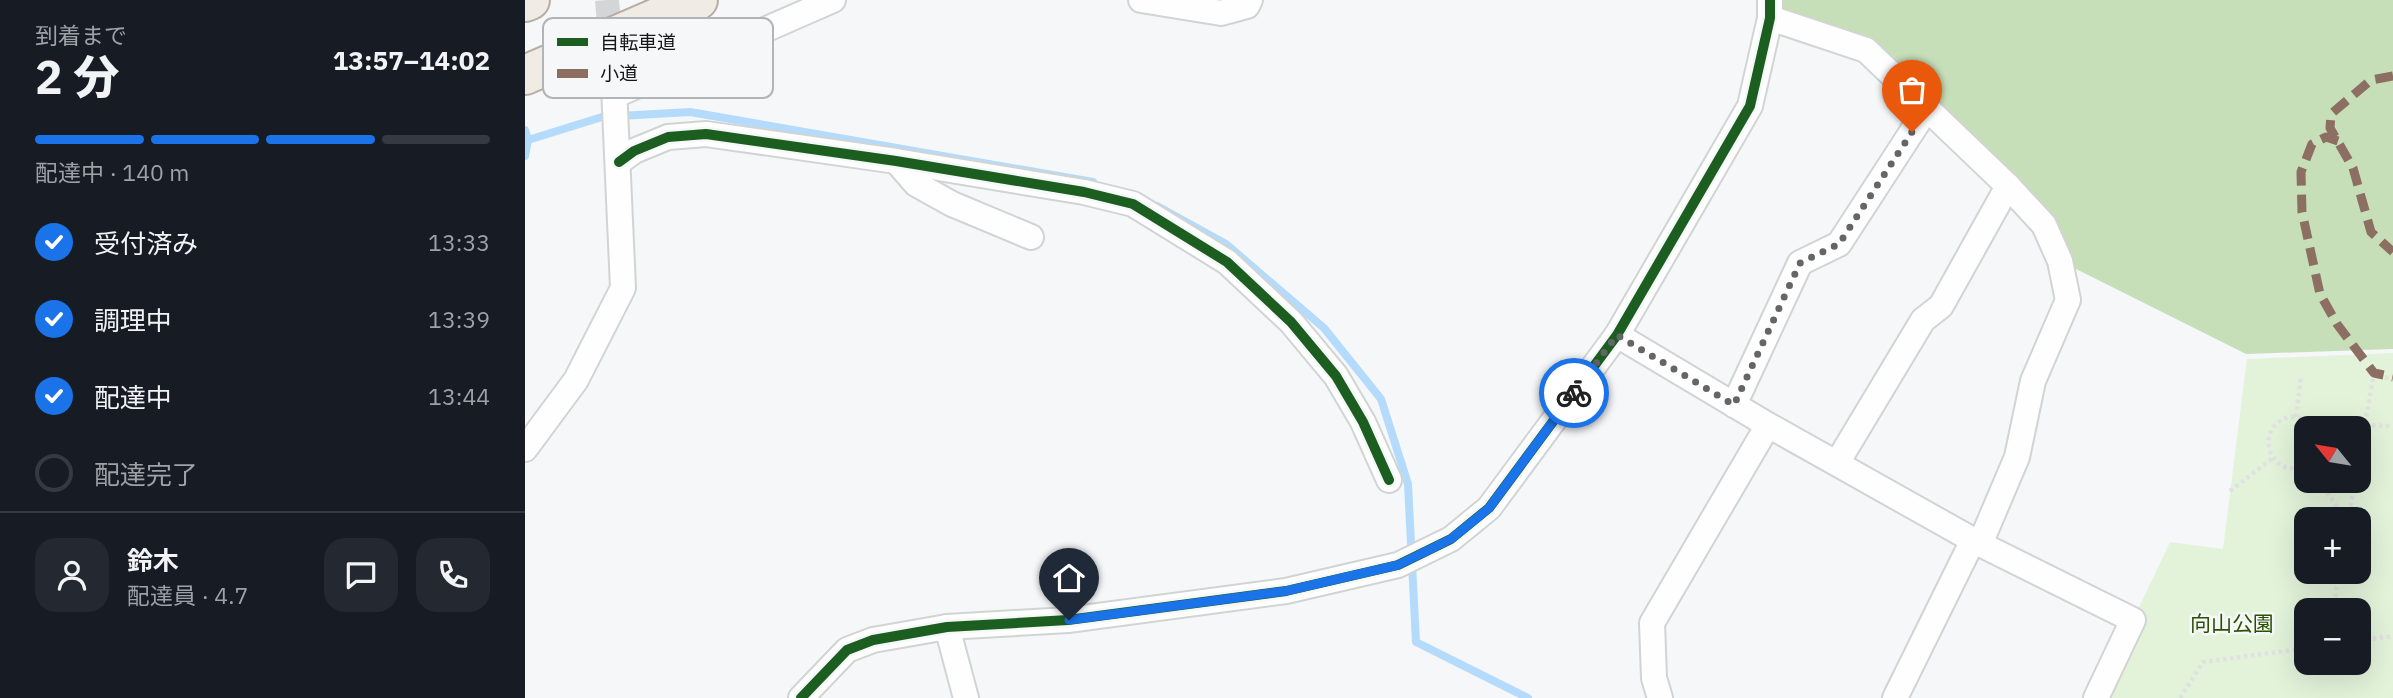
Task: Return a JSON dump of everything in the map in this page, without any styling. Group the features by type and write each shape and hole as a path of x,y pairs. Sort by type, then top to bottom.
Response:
{"main road":[{"path":"656,18 698,0"},
{"path":"525,75 543,67"}],"street":[{"path":"773,26 833,0"},
{"path":"1141,0 1221,13 1247,6 1250,0"},
{"path":"801,698 847,650 873,640 947,627 1069,620 1272,593 1398,565 1451,539 1489,508 1617,335 1750,106 1770,9 1866,50 2008,186 2044,225 2060,261 2068,300 2033,381 2017,457 1895,698"},
{"path":"525,449 576,380 623,288 615,98"},
{"path":"1734,405 1800,263 1839,244 1926,110"},
{"path":"619,162 634,151 668,137 706,134 896,161 1084,192 1133,204 1227,262 1291,322 1336,376 1363,422 1389,480"},
{"path":"896,161 916,184 952,204 1031,237"},
{"path":"1836,463 1923,320 1941,306 2008,186"},
{"path":"1617,335 1768,425 1976,542 2133,620 2096,698"},
{"path":"1660,698 1654,678 1652,623 1768,425"},
{"path":"947,627 966,698"}],"path":[{"path":"2367,416 2374,373 2393,380"},
{"path":"2296,416 2301,376"},
{"path":"2294,418 2274,426 2268,442 2273,458 2287,468 2294,467"},
{"path":"2371,425 2393,426"},
{"path":"2230,491 2273,458"},
{"path":"2371,639 2393,636"},
{"path":"2180,698 2203,662 2294,650"}],"green space":[{"path":"1770,0 2393,0 2393,349 2246,354 2060,261 2044,225 1866,50 1771,18"},
{"name":"向山公園","path":"2393,353 2393,698 2096,698 2170,542 2223,549 2247,359"}],"waterway":[{"path":"528,140 602,117 690,112 1093,182"},
{"path":"525,130 528,140 525,156"},
{"path":"1157,206 1226,244 1324,328 1381,399 1408,484 1416,642 1528,698"}],"tunnel":[{"path":"607,0 608,18"}],"marked path":[{"path":"2393,76 2371,80 2331,114 2330,128 2353,168 2371,232 2393,252"},
{"path":"2338,141 2326,137 2312,144 2301,172 2302,212 2320,294 2337,324 2374,373 2393,377"}],"cycle path":[{"path":"801,698 847,650 873,640 947,627 1068,620 1286,591 1398,565 1451,539 1489,508 1617,335 1750,106 1770,18 1770,0"},
{"path":"619,162 634,151 668,137 706,134 896,161 1084,192 1133,204 1227,262 1291,322 1336,376 1363,422 1389,480"}],"way so far":[{"path":"1574,393 1617,335 1734,405 1800,263 1839,244 1912,132"}],"route":[{"path":"1069,620 1286,591 1398,565 1451,539 1489,508 1574,393"}]}
